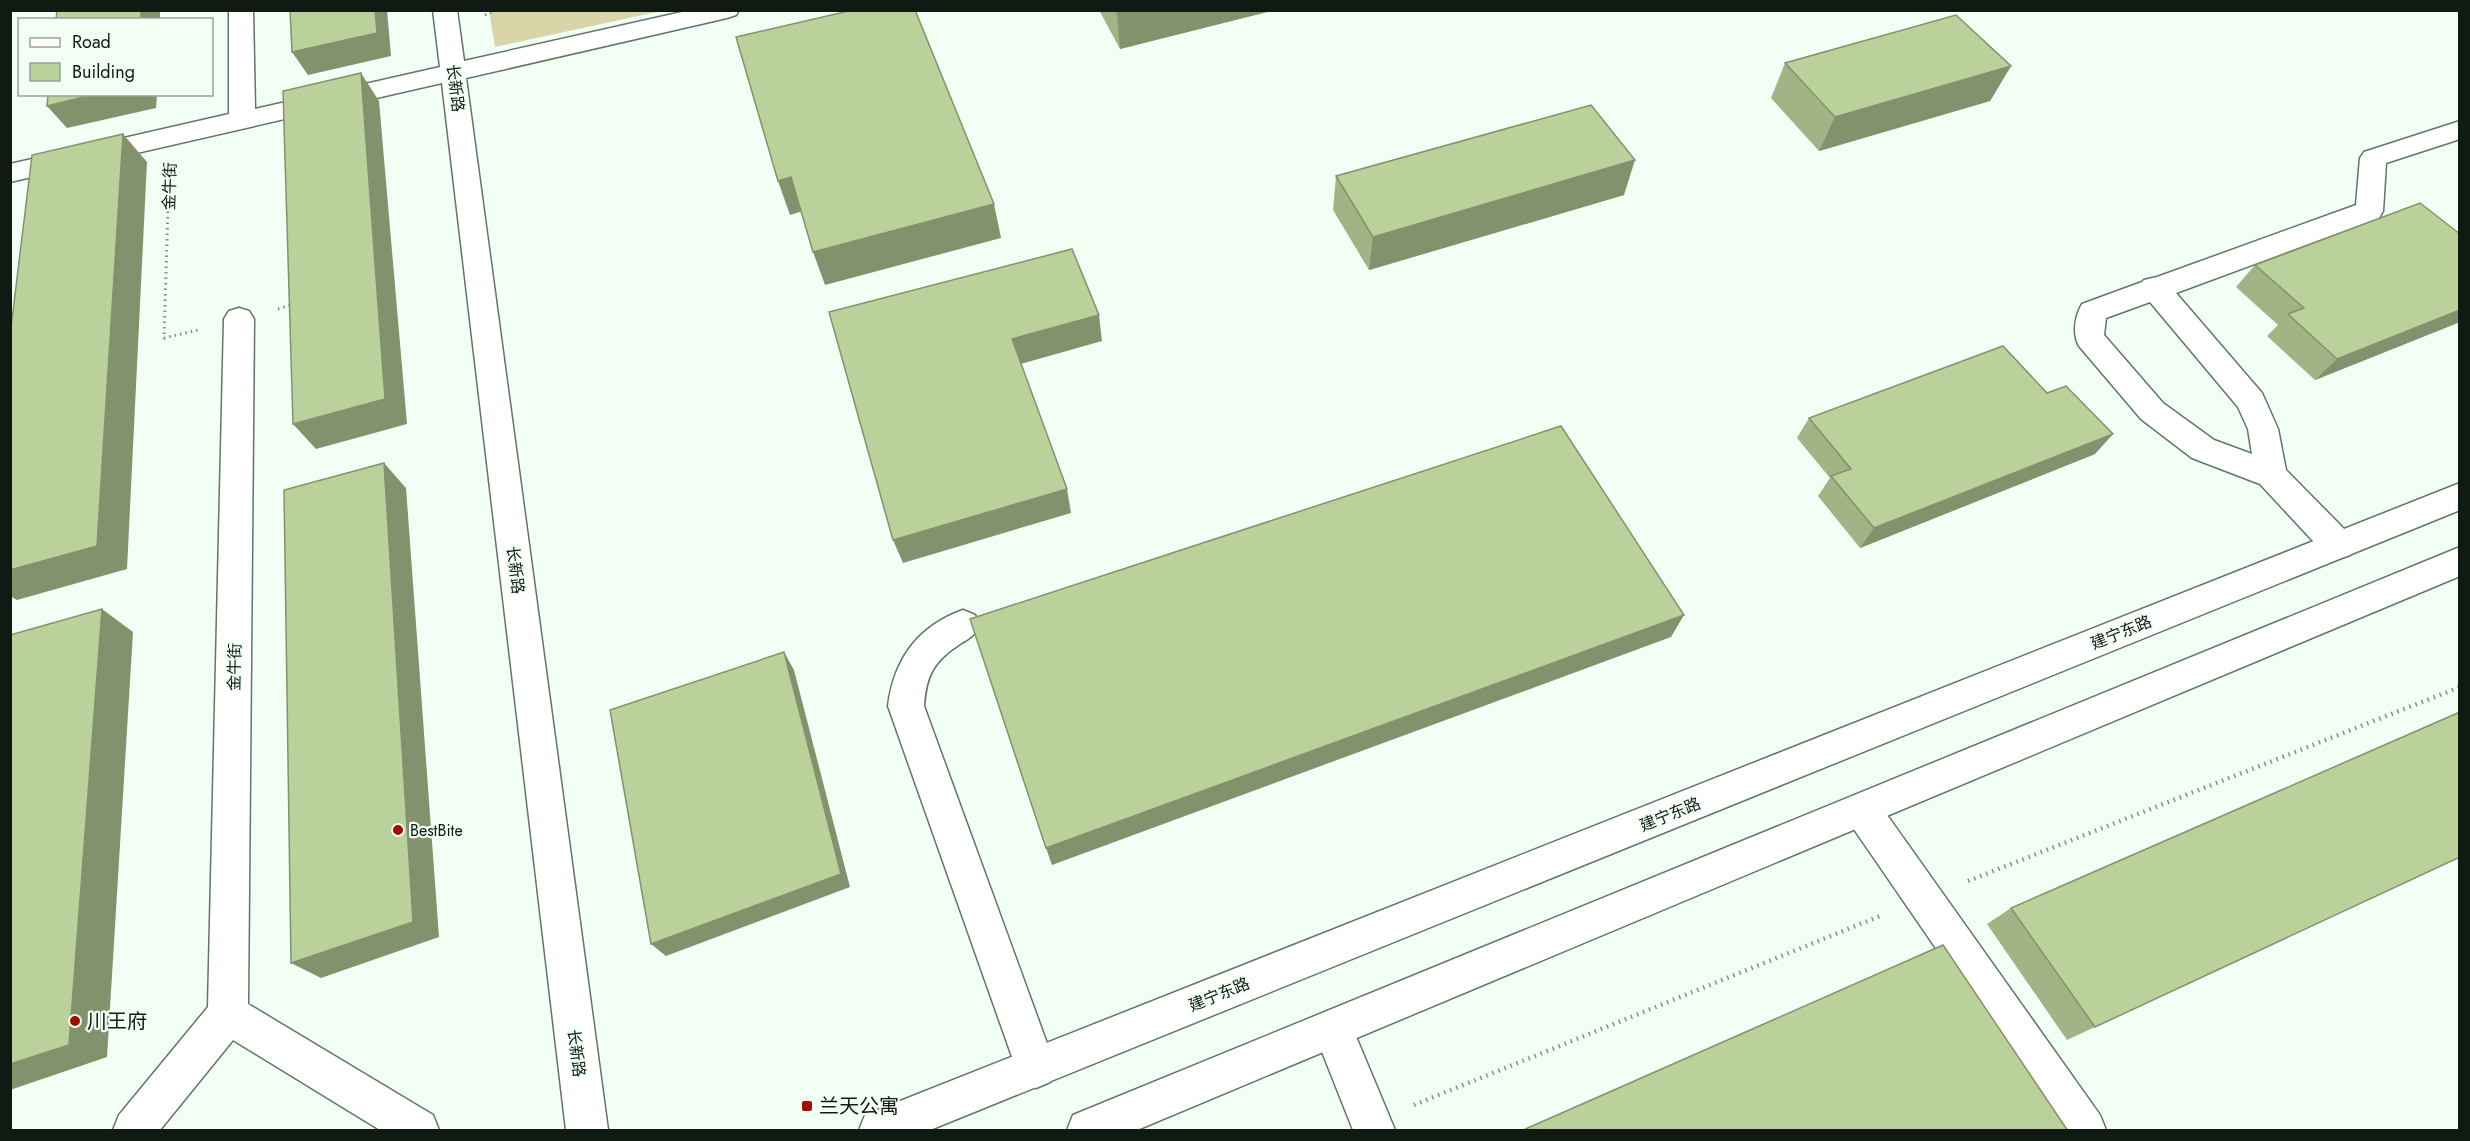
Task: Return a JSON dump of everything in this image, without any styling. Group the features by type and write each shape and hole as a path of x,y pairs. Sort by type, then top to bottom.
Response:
{"street":[{"path":"241,10 242,120"},
{"name":"长新路","path":"446,10 587,1131"},
{"name":"金牛街","path":"10,173 727,10"},
{"path":"2338,545 2271,475 2203,449 2152,411 2089,338 2092,312 2369,211 2373,158 2460,130"},
{"path":"2154,288 2251,400 2263,429 2271,475"},
{"name":"金牛街","path":"228,1014 239,319"},
{"name":"建宁东路","path":"880,1131 2460,495"},
{"path":"1088,1131 2460,561"},
{"path":"963,625 942,636 925,651 912,670 907,688 906,706 1036,1068"},
{"path":"1862,810 2085,1131"},
{"path":"134,1131 228,1014 418,1131"},
{"path":"1333,1029 1374,1131"}],"path":[{"name":"金牛街","path":"170,136 164,338 291,305 291,294"}],"shaded area":[{"path":"489,10 661,11 495,47"}],"building":[{"path":"57,10 141,10 141,18 56,18"},
{"path":"290,10 375,10 377,33 292,52"},
{"path":"853,10 915,10 994,204 813,252 791,177 778,181 736,37"},
{"path":"1956,15 2011,66 1835,117 1785,63"},
{"path":"361,73 385,399 293,424 283,91"},
{"path":"48,96 88,96 47,106"},
{"path":"1591,105 1635,160 1373,237 1336,176"},
{"path":"123,134 97,546 10,570 10,336 32,155"},
{"path":"2420,203 2460,234 2460,310 2337,359 2288,314 2304,308 2255,265"},
{"path":"1072,249 1099,315 1012,339 1067,489 893,540 829,312"},
{"path":"2003,346 2047,393 2066,386 2113,434 1874,528 1831,476 1851,469 1809,418"},
{"path":"1561,426 1684,615 1046,848 970,619"},
{"path":"384,463 413,922 291,963 284,490"},
{"path":"102,609 69,1045 10,1064 10,635"},
{"path":"784,652 841,874 651,944 610,710"},
{"path":"2460,712 2460,857 2095,1027 2011,908"},
{"path":"1943,945 2068,1131 1521,1131"}],"place":[{"name":"BestBite","path":"398,830"},
{"name":"川王府","path":"75,1021"},
{"name":"兰天公寓","path":"807,1106"}]}
